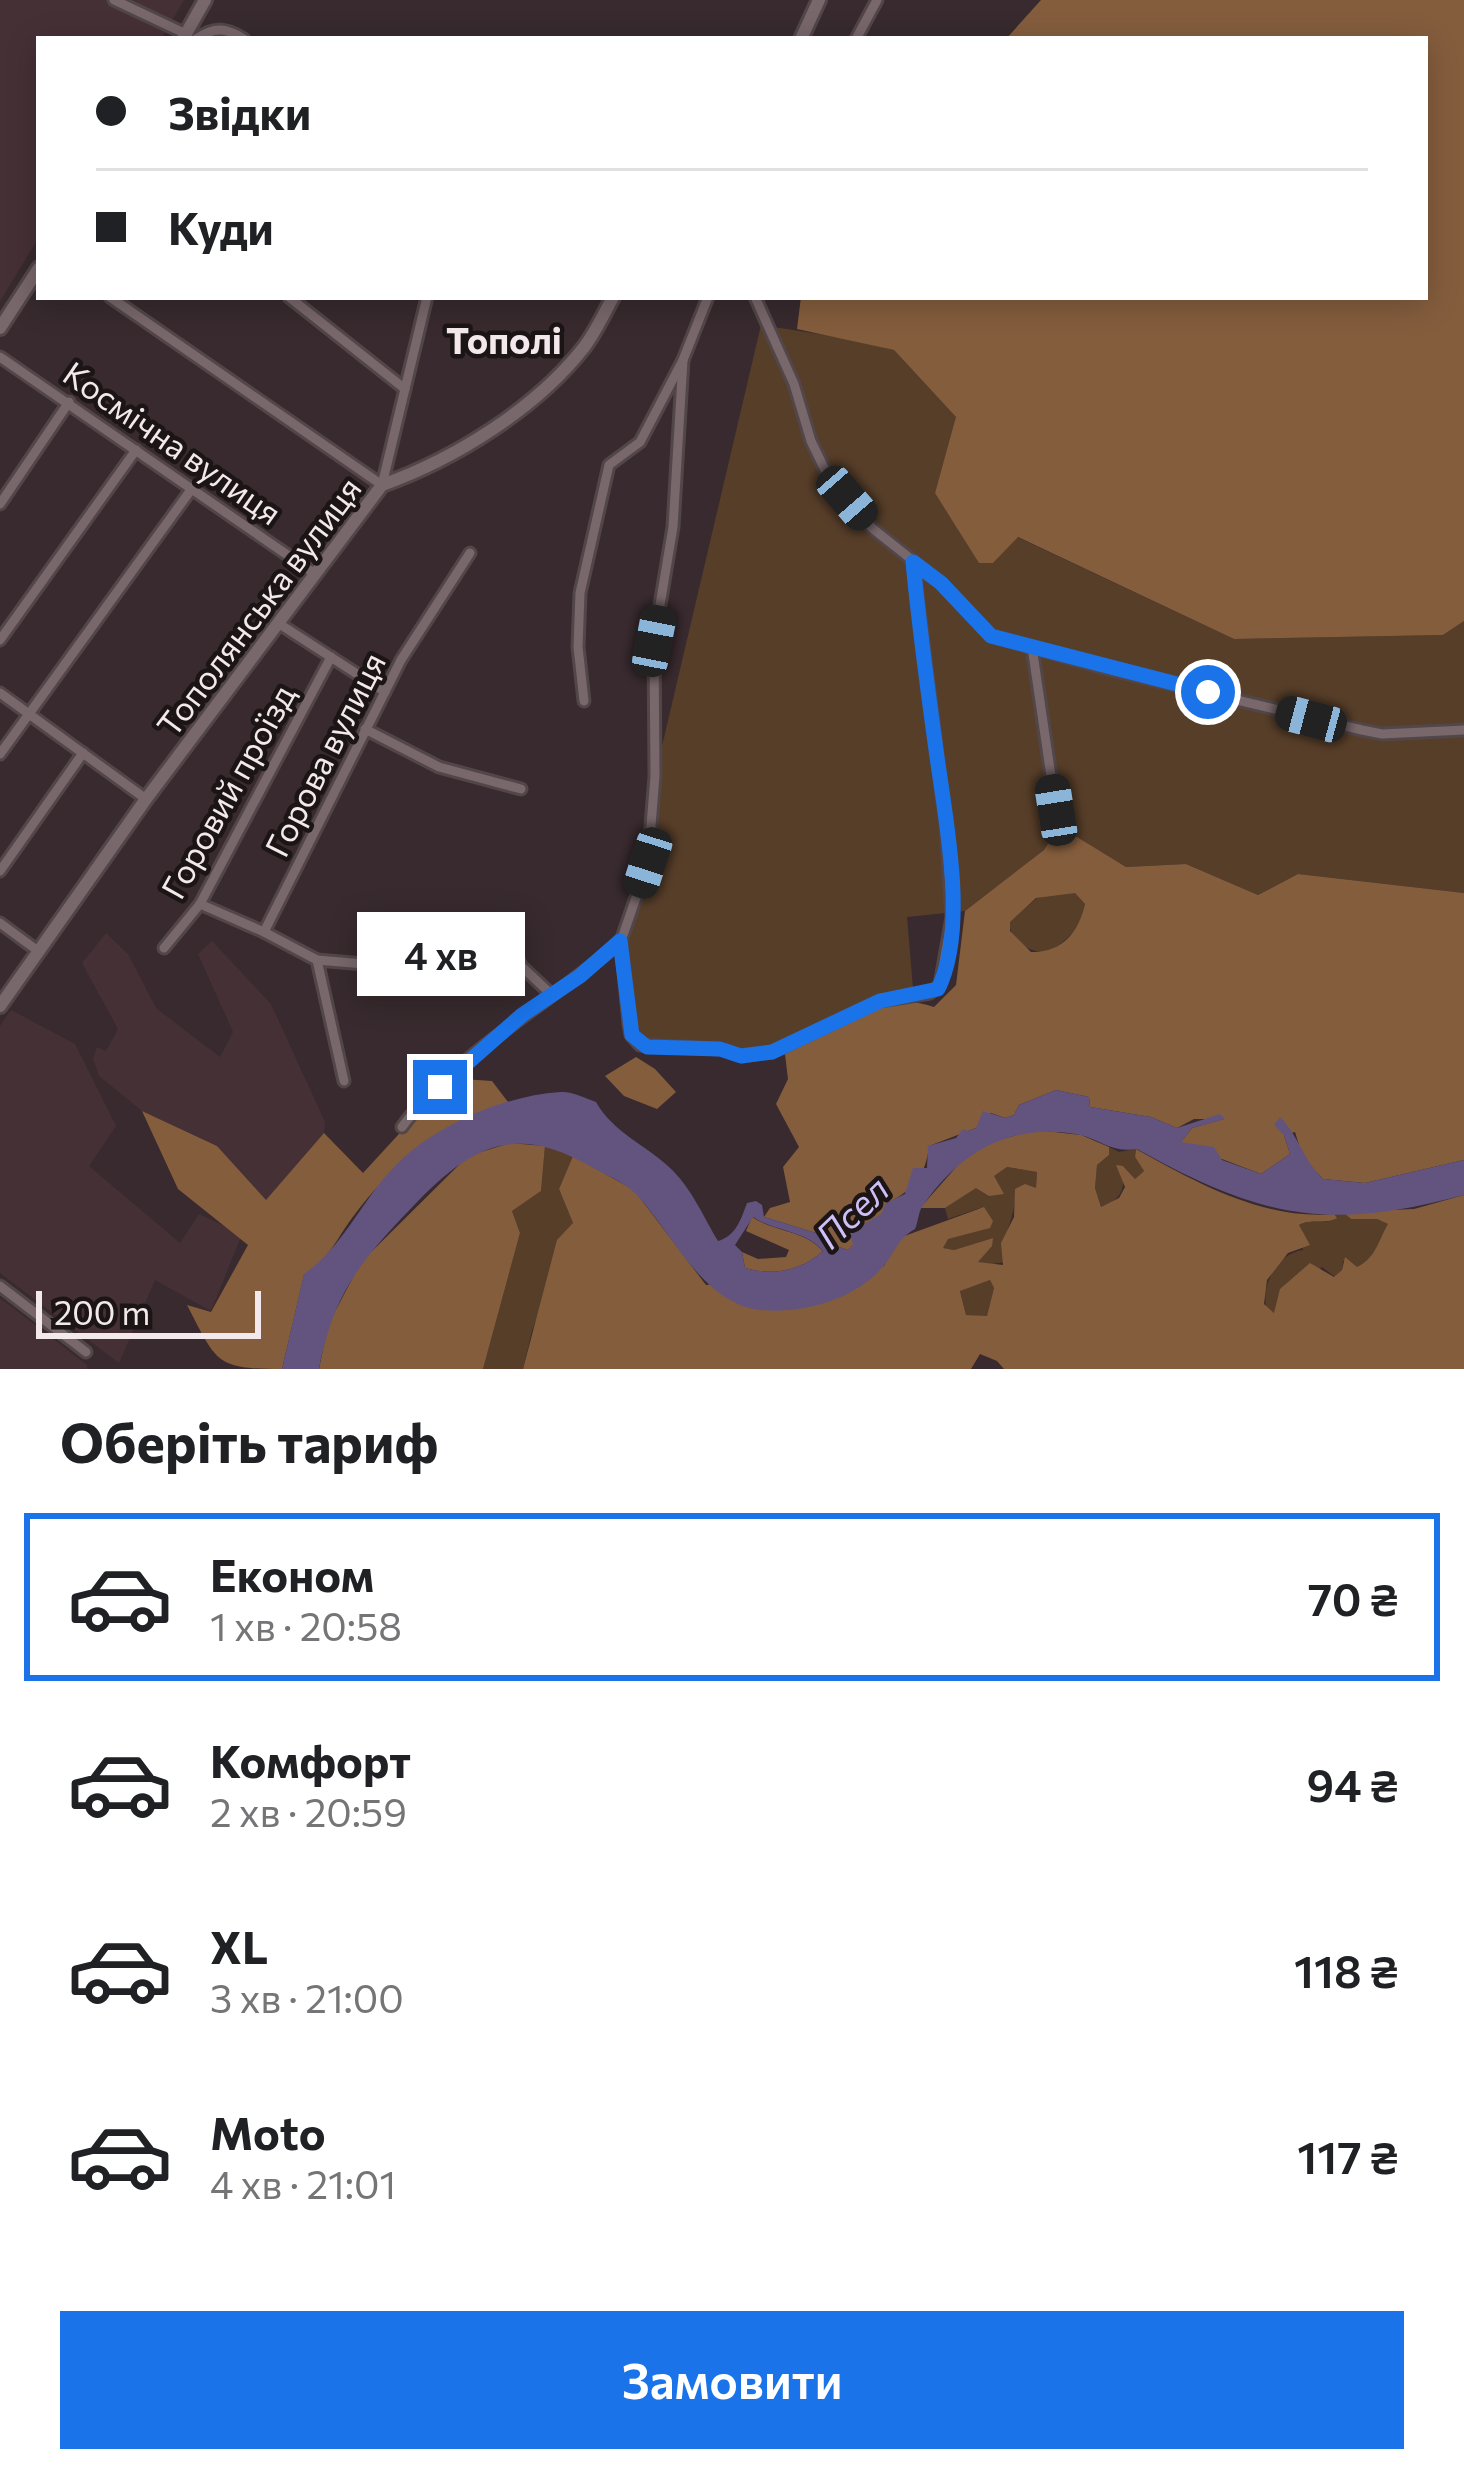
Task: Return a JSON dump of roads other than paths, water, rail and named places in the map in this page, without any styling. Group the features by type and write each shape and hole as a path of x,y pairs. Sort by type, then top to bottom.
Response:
{"street":[{"path":"114,0 186,36"},
{"path":"188,36 205,0"},
{"path":"802,36 819,0"},
{"path":"858,36 877,0"},
{"path":"191,36 212,28 239,36"},
{"path":"0,328 36,273"},
{"path":"114,300 382,484 426,300"},
{"path":"293,300 406,389"},
{"name":"Тополянська вулиця","path":"0,1006 146,799 382,484 411,475 467,444 534,396 583,350 612,300"},
{"path":"584,701 578,646 580,593 609,465 640,442 683,360 707,300"},
{"path":"755,300 794,384 811,441 827,474 872,528 941,583 991,636 1382,734 1464,730"},
{"name":"Космічна вулиця","path":"0,357 315,574"},
{"path":"683,360 673,527 654,641 655,776 648,863 620,941 632,1035 647,1047 720,1049 741,1056 772,1052 880,1001 938,989 944,977 952,916 946,825 913,562"},
{"path":"0,504 69,402"},
{"path":"0,640 136,450"},
{"path":"0,754 193,487"},
{"name":"Горова вулиця","path":"264,932 364,729 470,553"},
{"path":"278,623 385,692"},
{"path":"1032,647 1056,810"},
{"name":"Горовий проїзд","path":"164,948 200,904 331,657"},
{"path":"0,693 146,799"},
{"path":"364,729 439,766 521,789"},
{"path":"0,871 83,753"},
{"path":"200,904 317,960 376,965"},
{"path":"0,923 38,951"},
{"path":"402,1126 417,1106 522,1015 620,941"},
{"path":"515,953 552,995"},
{"path":"317,960 344,1081"},
{"path":"0,1286 86,1352"}],"district":[{"name":"Тополі","path":"504,339"}],"water label":[{"name":"Псел","path":"851,1211"}]}
